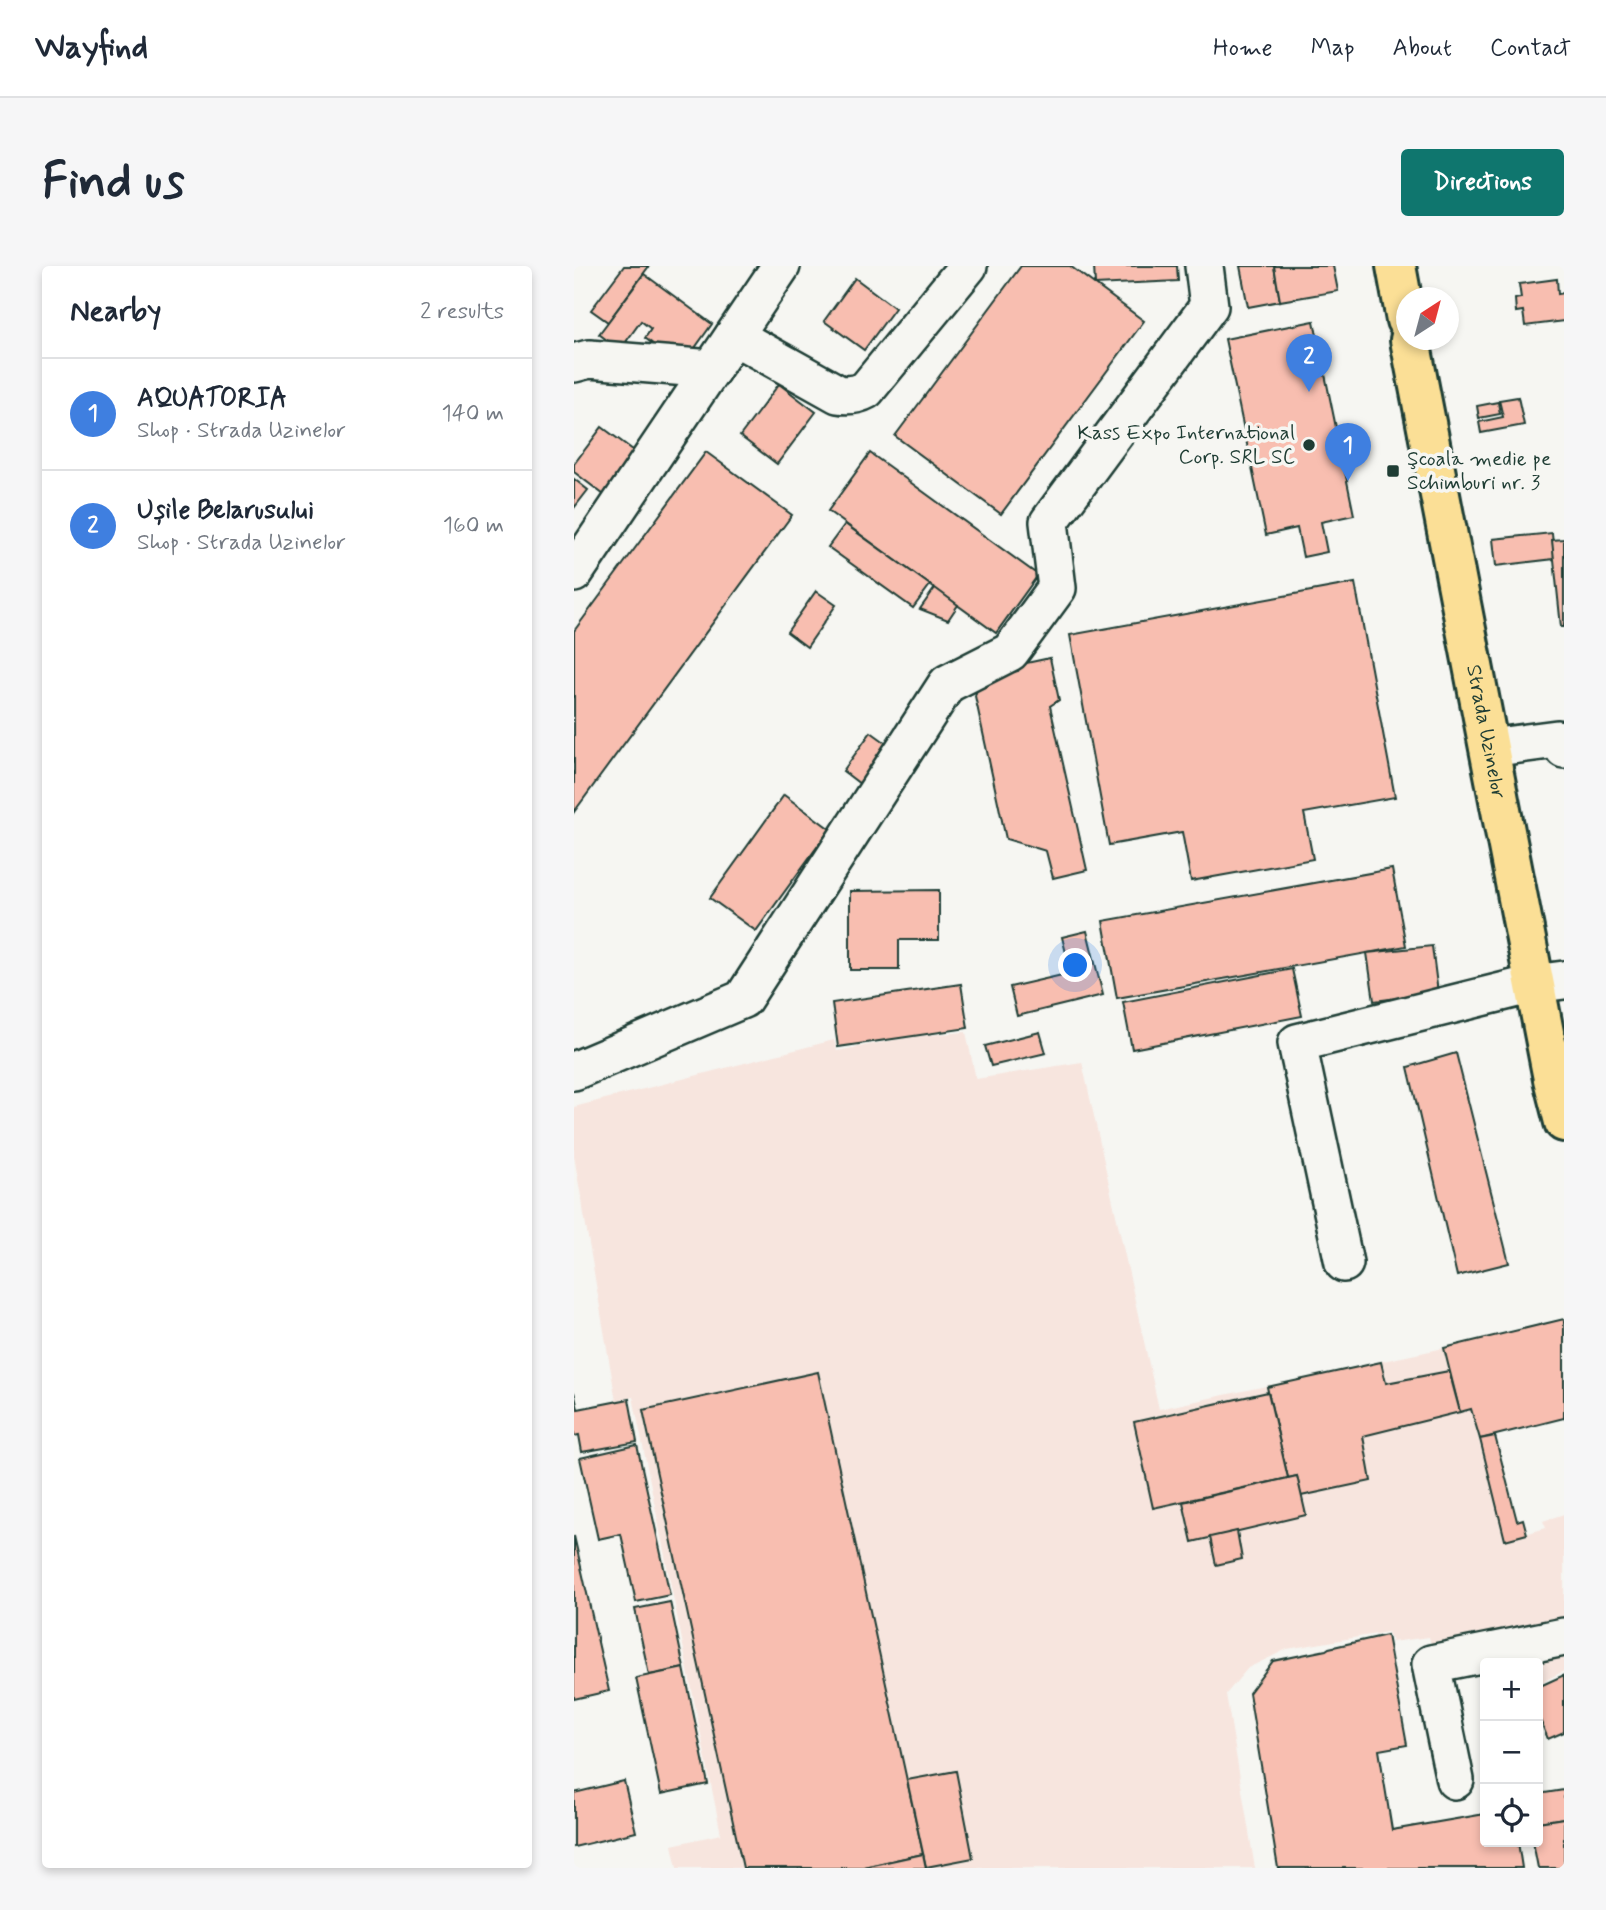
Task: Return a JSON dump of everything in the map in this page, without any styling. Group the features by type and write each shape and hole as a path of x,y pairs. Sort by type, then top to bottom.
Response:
{"main road":[{"path":"1396,266 1400,287"},
{"name":"Strada Uzinelor","path":"1412,350 1489,748 1549,982 1564,1122"}],"street":[{"path":"574,573 781,266"},
{"path":"734,336 838,394 860,394 968,266"},
{"path":"574,1071 743,999 947,684 1010,652 1057,588 1049,523 1209,306 1204,266"},
{"path":"574,363 589,359 712,369"},
{"path":"1489,748 1557,739 1562,742 1564,749"},
{"path":"1344,1263 1297,1043 1549,982"},
{"path":"1455,1780 1431,1664 1564,1637"}],"shaded area":[{"path":"966,1032 976,1079 1082,1062 1159,1409 1444,1348 1460,1412 1471,1409 1505,1540 1546,1528 1543,1521 1564,1514 1564,1671 1543,1682 1543,1658 1482,1658 1472,1638 1431,1644 1429,1637 1392,1642 1388,1632 1287,1649 1248,1668 1226,1694 1255,1868 677,1868 672,1845 721,1834 633,1397 616,1401 574,1156 574,1107 834,1040 837,1051 915,1036"}],"building":[{"path":"624,266 649,266 608,322 591,310"},
{"path":"1021,266 1070,266 1144,321 1001,514 895,436"},
{"path":"1094,266 1177,266 1178,281 1095,285"},
{"path":"1240,266 1274,266 1280,301 1248,307"},
{"path":"1274,266 1333,266 1338,291 1280,301"},
{"path":"644,274 712,324 682,366 645,338 651,329 641,321 620,350 599,334"},
{"path":"855,278 895,308 864,350 824,321"},
{"path":"1557,279 1558,294 1564,293 1564,321 1525,326 1523,311 1516,312 1515,299 1521,298 1519,284"},
{"path":"1314,321 1354,515 1321,522 1327,552 1303,557 1297,528 1266,535 1225,339"},
{"path":"779,384 816,412 777,464 740,436"},
{"path":"1518,397 1524,425 1481,433 1479,422 1503,417 1499,400"},
{"path":"1498,402 1500,414 1479,418 1477,406"},
{"path":"602,427 645,459 612,501 574,472 574,464"},
{"path":"706,452 792,515 574,812 574,631"},
{"path":"870,453 1038,575 996,633 828,511"},
{"path":"574,479 588,490 574,508"},
{"path":"845,524 930,585 913,608 828,547"},
{"path":"1552,533 1554,559 1496,566 1493,539"},
{"path":"1564,539 1564,627 1561,627 1552,540"},
{"path":"1355,583 1395,797 1304,813 1313,859 1191,881 1182,832 1109,845 1070,635"},
{"path":"935,588 958,605 948,620 920,609"},
{"path":"816,591 836,605 807,647 787,632"},
{"path":"1050,658 1059,700 1050,706 1087,870 1053,878 1046,851 1006,839 975,696 980,679 1018,671 1017,665"},
{"path":"871,732 893,748 864,787 843,771"},
{"path":"784,795 830,829 756,931 710,898"},
{"path":"1392,869 1406,946 1117,998 1103,921"},
{"path":"939,890 939,940 899,940 899,970 850,970 850,891"},
{"path":"1087,931 1103,995 1017,1016 1010,987 1071,973 1062,937"},
{"path":"1432,946 1438,993 1374,1001 1367,953"},
{"path":"1292,969 1302,1016 1132,1049 1123,1002"},
{"path":"961,984 968,1028 838,1047 832,1003"},
{"path":"1040,1032 1046,1053 991,1066 985,1046"},
{"path":"1456,1053 1509,1263 1457,1276 1408,1067"},
{"path":"1564,1319 1564,1418 1480,1439 1471,1409 1460,1412 1444,1348"},
{"path":"1381,1362 1386,1383 1449,1371 1460,1412 1363,1436 1371,1481 1301,1496 1297,1476 1288,1478 1267,1387"},
{"path":"818,1372 923,1854 859,1868 743,1868 643,1410"},
{"path":"574,1392 578,1409 629,1399 637,1442 582,1452 579,1435 574,1436"},
{"path":"1268,1392 1288,1478 1153,1508 1134,1422"},
{"path":"1495,1436 1517,1521 1523,1519 1527,1534 1505,1540 1480,1439"},
{"path":"637,1445 670,1595 636,1602 621,1534 598,1539 580,1458"},
{"path":"1297,1476 1306,1515 1192,1542 1183,1502"},
{"path":"1237,1531 1242,1559 1216,1565 1210,1537"},
{"path":"574,1536 609,1691 574,1699"},
{"path":"670,1602 684,1668 649,1675 635,1609"},
{"path":"1387,1635 1407,1745 1379,1750 1392,1830 1480,1815 1480,1847 1519,1847 1522,1868 1278,1868 1249,1693 1273,1661"},
{"path":"684,1668 708,1784 661,1794 636,1678"},
{"path":"1564,1675 1564,1732 1548,1739 1543,1727 1543,1685"},
{"path":"956,1771 973,1858 926,1867 907,1780"},
{"path":"624,1781 636,1832 574,1847 574,1793"},
{"path":"1564,1790 1564,1818 1543,1821 1543,1793"},
{"path":"1564,1818 1564,1868 1538,1868 1534,1847 1543,1847 1543,1821"},
{"path":"923,1854 926,1868 859,1868"}],"place":[{"name":"Ușile Belarusului","path":"1309,392"},
{"name":"Kass Expo International Corp. SRL SC","path":"1309,445"},
{"name":"Şcoala medie pe Schimburi nr. 3","path":"1393,471"},
{"name":"AQUATORIA","path":"1348,481"}]}
